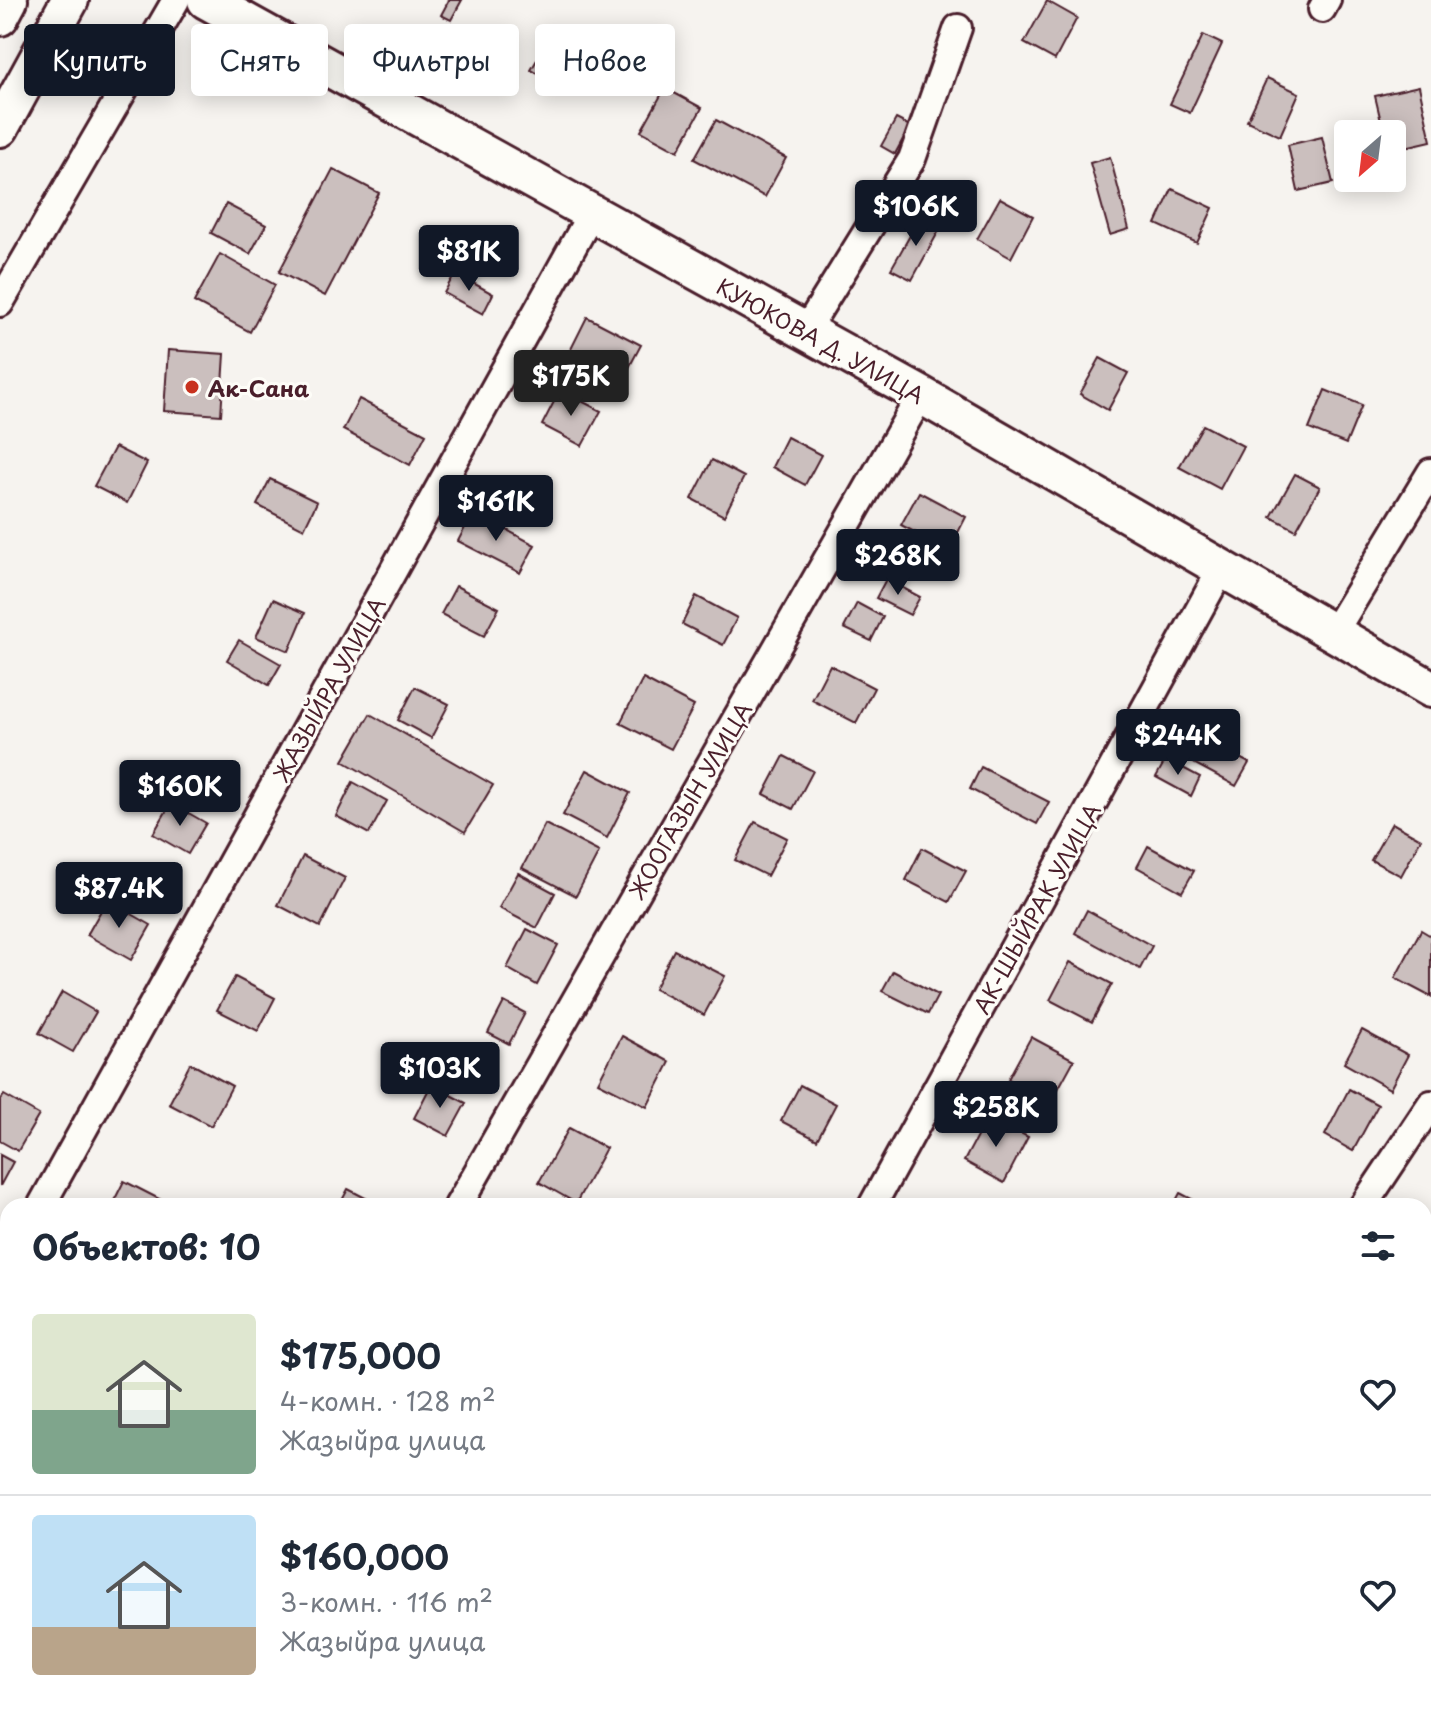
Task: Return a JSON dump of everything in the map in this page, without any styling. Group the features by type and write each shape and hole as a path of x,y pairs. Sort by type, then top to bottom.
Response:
{"street":[{"path":"0,17 9,0"},
{"path":"0,128 70,0"},
{"path":"0,303 176,0"},
{"name":"КУЮКОВА Д. УЛИЦА","path":"206,0 806,330 1431,689"},
{"path":"806,330 912,159 958,28"},
{"name":"ЖАЗЫЙРА УЛИЦА","path":"45,1198 591,214"},
{"name":"ЖООГАЗЫН УЛИЦА","path":"463,1198 921,395"},
{"path":"1334,632 1431,472"},
{"name":"АК-ШЫЙРАК УЛИЦА","path":"876,1198 1222,568"},
{"path":"1368,1198 1431,1104"}],"building":[{"path":"449,0 462,0 451,20 441,15"},
{"path":"1047,1 1077,18 1055,60 1024,43"},
{"path":"1203,35 1222,44 1190,113 1170,104"},
{"path":"1267,78 1299,93 1280,136 1247,121"},
{"path":"1419,86 1431,141 1406,147 1406,120 1381,120 1375,96"},
{"path":"675,93 702,108 678,151 641,131 661,96 675,96"},
{"path":"896,119 910,126 895,154 881,146"},
{"path":"716,120 786,158 765,197 694,159"},
{"path":"1322,137 1333,183 1298,191 1288,145"},
{"path":"1110,157 1129,229 1110,235 1090,163"},
{"path":"333,169 379,193 325,296 279,272"},
{"path":"1172,189 1213,208 1197,243 1156,224"},
{"path":"1000,198 1033,216 1011,258 977,239"},
{"path":"226,204 266,225 250,254 211,233"},
{"path":"921,216 941,227 912,280 891,269"},
{"path":"220,254 275,285 250,332 194,302"},
{"path":"455,273 493,294 483,314 444,293"},
{"path":"587,317 641,345 624,377 597,363 594,369 568,355"},
{"path":"168,350 225,354 221,415 164,411"},
{"path":"1100,358 1128,373 1108,410 1080,394"},
{"path":"560,390 601,411 582,446 542,425"},
{"path":"1325,390 1362,405 1346,444 1309,429"},
{"path":"359,399 426,434 410,465 343,430"},
{"path":"1203,425 1243,446 1220,489 1179,467"},
{"path":"787,437 821,455 805,485 772,467"},
{"path":"115,447 147,463 127,503 94,486"},
{"path":"712,460 744,477 724,516 692,499"},
{"path":"1295,474 1320,487 1296,530 1271,517"},
{"path":"270,479 317,502 304,529 257,505"},
{"path":"919,492 966,517 949,550 901,525"},
{"path":"473,512 535,545 520,573 458,541"},
{"path":"886,579 920,597 910,615 876,598"},
{"path":"456,586 499,608 484,636 441,614"},
{"path":"696,596 737,618 723,645 682,624"},
{"path":"273,599 305,613 289,651 256,637"},
{"path":"857,603 883,617 871,641 844,628"},
{"path":"239,640 281,664 269,685 227,660"},
{"path":"830,665 874,688 856,723 812,700"},
{"path":"643,679 694,706 671,749 620,723"},
{"path":"415,687 449,704 431,738 398,720"},
{"path":"370,714 493,785 465,832 343,761"},
{"path":"1201,737 1249,763 1236,786 1188,760"},
{"path":"784,756 813,771 793,809 764,794"},
{"path":"1166,759 1200,777 1191,796 1156,777"},
{"path":"981,767 1049,802 1037,824 970,789"},
{"path":"587,770 630,793 607,838 563,815"},
{"path":"353,782 387,801 369,834 336,816"},
{"path":"171,803 206,823 188,854 153,834"},
{"path":"755,822 787,838 767,876 735,860"},
{"path":"1392,823 1421,839 1401,876 1371,860"},
{"path":"545,824 599,852 576,896 522,868"},
{"path":"1148,846 1194,871 1182,892 1137,867"},
{"path":"922,848 966,871 949,902 906,880"},
{"path":"303,856 345,878 320,927 278,905"},
{"path":"518,873 555,893 537,928 499,908"},
{"path":"107,900 151,925 131,960 87,935"},
{"path":"1087,910 1152,946 1140,969 1075,933"},
{"path":"527,929 558,945 537,985 507,968"},
{"path":"1421,930 1431,936 1431,997 1395,978"},
{"path":"674,950 725,976 704,1015 654,989"},
{"path":"1070,962 1112,984 1092,1022 1050,1000"},
{"path":"893,971 938,995 928,1014 882,991"},
{"path":"235,977 275,998 258,1031 217,1010"},
{"path":"62,992 96,1012 73,1052 39,1033"},
{"path":"504,1002 525,1013 509,1044 488,1033"},
{"path":"1362,1030 1408,1055 1390,1089 1344,1063"},
{"path":"622,1036 670,1062 647,1107 598,1082"},
{"path":"1031,1037 1074,1060 1051,1102 1008,1079"},
{"path":"190,1063 232,1086 211,1126 169,1104"},
{"path":"431,1085 466,1103 448,1136 414,1118"},
{"path":"800,1085 836,1104 817,1140 781,1121"},
{"path":"1349,1089 1378,1105 1353,1151 1325,1135"},
{"path":"4,1095 39,1115 18,1151 0,1141 0,1101"},
{"path":"988,1116 1028,1137 1004,1183 964,1161"},
{"path":"569,1128 606,1148 579,1198 567,1198 539,1182"},
{"path":"0,1155 13,1162 0,1186"},
{"path":"124,1181 157,1198 116,1198"},
{"path":"348,1189 365,1198 343,1198"}],"place":[{"name":"Ак-Сана","path":"192,387"}]}
